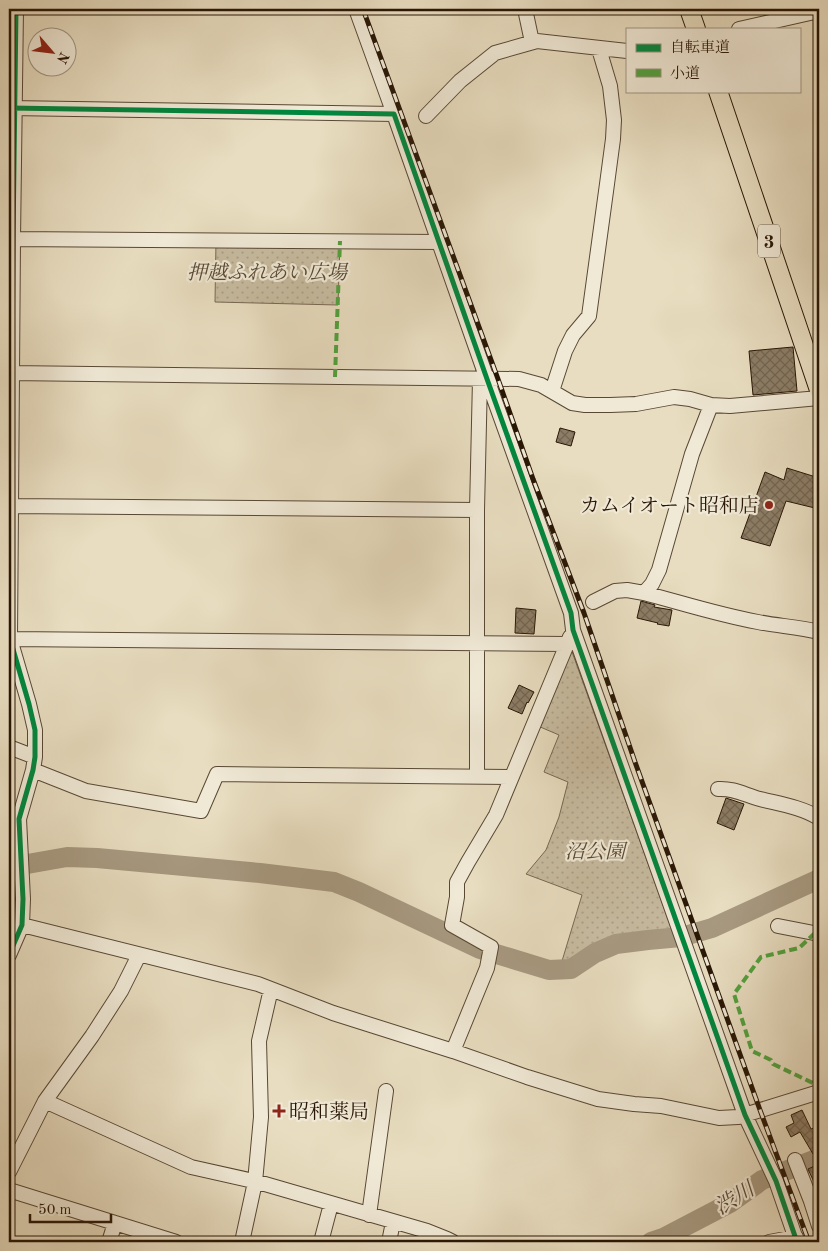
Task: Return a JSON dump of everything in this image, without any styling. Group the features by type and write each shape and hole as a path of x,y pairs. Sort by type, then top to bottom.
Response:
{"main road":[{"path":"689,9 696,28"},
{"name":"3","path":"718,92 819,390"}],"street":[{"path":"9,955 22,925 23,899 17,879 20,859 18,820 34,764 35,730 9,639 12,108 16,9"},
{"path":"356,9 439,242 484,379 571,613 679,930 745,1115 773,1175 796,1240 769,1242"},
{"path":"525,9 532,42"},
{"path":"743,28 819,11"},
{"path":"426,116 460,81 495,53 537,41 626,52"},
{"path":"552,391 565,352 573,335 589,316 608,184 614,120 610,86 599,49"},
{"path":"12,108 394,114"},
{"path":"11,239 439,242"},
{"path":"11,373 519,379 541,385 572,403 585,405 636,404 674,398 690,399 711,405 730,406 819,398"},
{"path":"477,777 478,510 484,379"},
{"path":"644,593 652,584 658,570 692,454 711,405"},
{"path":"10,506 478,510"},
{"path":"593,602 614,591 627,590 728,616 819,632"},
{"path":"453,1051 487,968 491,946 452,925 458,882 496,815 575,626"},
{"path":"9,639 566,644"},
{"path":"9,747 34,764 86,791 201,811 218,774 511,778"},
{"path":"718,789 729,788 759,799 811,813 819,818"},
{"path":"22,925 258,984 332,1013 598,1099 661,1106 720,1118 738,1117 819,1092"},
{"path":"778,926 819,934"},
{"path":"9,1172 45,1101 102,1021 121,991 139,954"},
{"path":"242,1242 255,1182 261,1117 259,1041 271,989"},
{"path":"369,1215 386,1091"},
{"path":"45,1101 191,1167 255,1182 427,1231 453,1242"},
{"path":"797,1166 815,1199 819,1226"},
{"path":"9,1190 176,1242"},
{"path":"321,1242 331,1204"},
{"path":"389,1242 393,1222"},
{"path":"109,1242 115,1223"}],"green space":[{"name":"押越ふれあい広場","path":"216,241 340,241 338,305 215,302"},
{"name":"沼公園","path":"571,649 672,930 619,935 591,947 571,960 562,961 582,895 526,874 546,850 559,817 568,782 544,772 559,735 538,726"}],"building":[{"path":"793,347 797,391 753,395 749,351"},
{"path":"560,428 575,432 571,446 556,442"},
{"name":"カムイオート昭和店","path":"787,468 819,478 819,509 786,501 770,546 741,538 765,472 784,480"},
{"path":"641,601 655,605 654,607 672,610 669,626 637,618"},
{"path":"516,608 536,610 534,634 515,633"},
{"path":"519,685 534,692 522,714 508,708"},
{"path":"726,798 744,804 734,830 717,823"},
{"path":"802,1110 811,1129 814,1128 819,1137 819,1150 813,1154 800,1132 791,1137 786,1127 794,1123 791,1115"},
{"path":"819,1164 819,1193 808,1169"}],"waterway":[{"path":"9,862 16,866 67,857 97,858 334,882 480,949 549,970 571,969 595,953 616,944 681,937 712,928 819,879"},
{"name":"渋川","path":"651,1242 663,1238 730,1203 762,1180 819,1158"}],"railway":[{"path":"363,9 533,479 584,613 635,762 809,1242"}],"marked path":[{"path":"335,377 340,241"},
{"path":"815,933 799,948 761,957 734,994 752,1051 771,1060 773,1064 815,1084 819,1090"}],"cycle path":[{"path":"9,955 22,925 23,899 19,819 35,757 35,730 10,639 16,9"},
{"path":"9,108 394,114 571,613 573,630 745,1115 776,1181 797,1242"}],"place":[{"name":"カムイオート昭和店","path":"769,505"},
{"name":"昭和薬局","path":"279,1111"}]}
